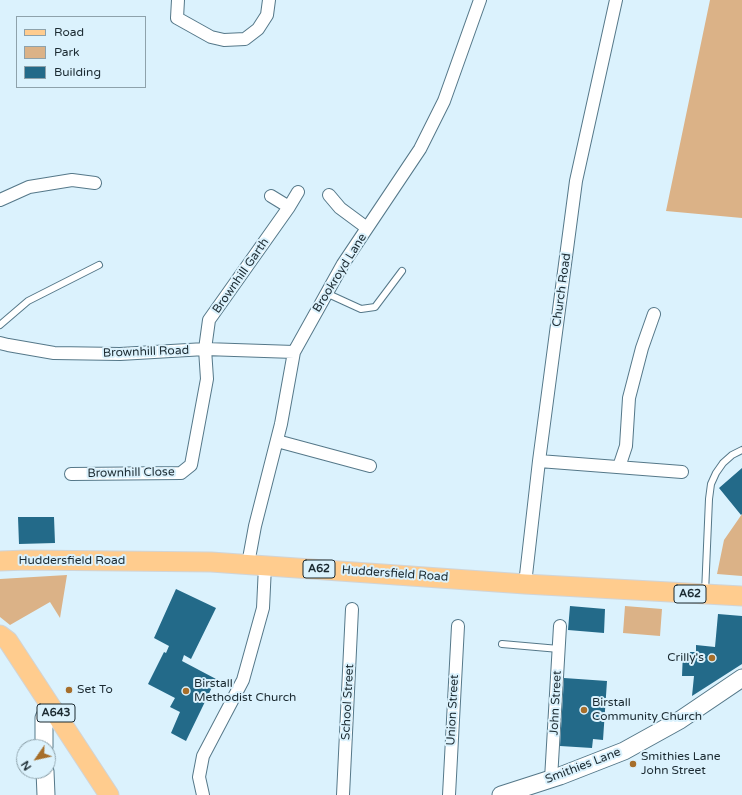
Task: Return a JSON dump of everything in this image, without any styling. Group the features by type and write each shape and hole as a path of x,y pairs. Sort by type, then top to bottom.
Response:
{"main road":[{"name":"Huddersfield Road","path":"0,561 211,562 525,584 742,596"},
{"name":"A643","path":"0,634 8,641 109,795"}],"street":[{"path":"178,0 177,18 211,37 224,40 245,38 258,29 267,15 269,0"},
{"name":"Brookroyd Lane","path":"203,795 198,777 203,756 243,680 263,608 257,565 255,526 276,441 294,352 343,264 420,150 444,101 480,0"},
{"name":"Church Road","path":"525,584 539,461 576,181 616,0"},
{"path":"0,200 29,188 72,180 95,183"},
{"name":"Brownhill Garth","path":"205,349 209,320 298,192"},
{"path":"329,195 340,208 367,228"},
{"path":"271,196 289,207"},
{"path":"618,467 626,446 628,398 642,348 654,314"},
{"name":"Brownhill Road","path":"0,343 54,353 120,354 205,349 294,352"},
{"name":"Brownhill Close","path":"71,474 181,473 191,465 207,379 205,349"},
{"path":"276,441 370,466"},
{"path":"539,461 682,472"},
{"name":"School Street","path":"343,795 352,609"},
{"name":"Union Street","path":"449,795 458,626"},
{"name":"John Street","path":"551,779 560,626"},
{"name":"Smithies Lane","path":"501,795 551,779 624,751 680,720 742,678"},
{"path":"44,739 44,718 47,712 53,708"},
{"path":"45,779 46,795"}],"lane":[{"path":"0,325 28,301 99,265"},
{"path":"326,293 361,309 375,307 402,271"},
{"path":"704,594 711,484 723,463 732,455 742,450"},
{"path":"502,644 559,649"}],"green space":[{"path":"710,0 742,0 742,218 666,211"},
{"path":"742,514 742,576 717,574 724,540"},
{"path":"67,575 60,618 50,602 10,625 0,617 0,579"},
{"path":"625,606 662,609 660,636 623,633"}],"building":[{"path":"742,468 742,514 741,515 719,488"},
{"path":"18,517 54,517 55,543 19,544"},
{"path":"176,589 216,608 191,659 184,655 182,661 216,679 186,741 171,733 180,712 170,707 175,698 148,684 164,652 166,653 169,646 154,638"},
{"path":"570,606 605,609 604,633 568,630"},
{"name":"Crilly's","path":"718,614 742,616 742,664 692,696 694,676 682,676 683,652 696,652 696,645 715,647"},
{"name":"Birstall Community Church","path":"564,678 607,681 603,740 593,739 592,748 560,746"}],"place":[{"name":"Crilly's","path":"712,658"},
{"name":"Set To","path":"69,690"},
{"name":"Birstall Methodist Church","path":"186,691"},
{"name":"Birstall Community Church","path":"584,710"},
{"name":"Smithies Lane John Street","path":"633,764"}]}
